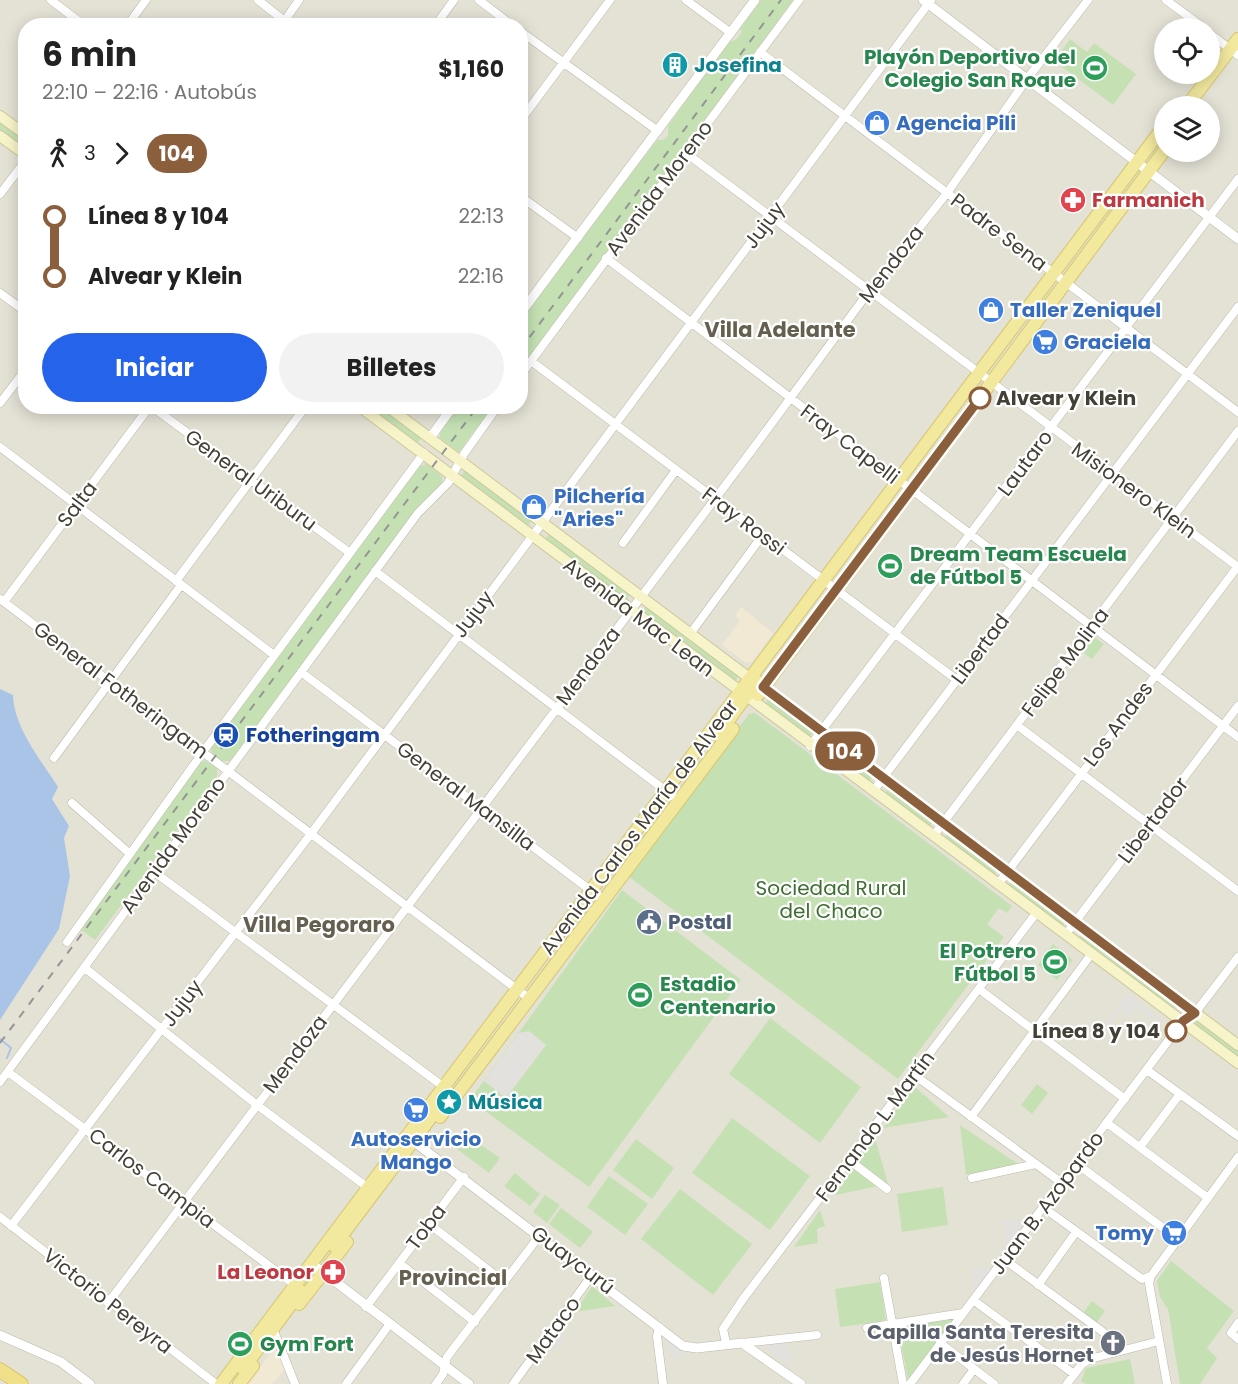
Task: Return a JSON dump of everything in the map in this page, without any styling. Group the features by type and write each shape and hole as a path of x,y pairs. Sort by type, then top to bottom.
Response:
{"highway":[{"path":"0,1370 21,1384"}],"main road":[{"path":"1204,96 1235,49 1238,31"},
{"path":"1220,60 1235,49"},
{"path":"1195,96 1235,49"},
{"path":"1187,96 1197,84"},
{"path":"0,116 18,129"},
{"path":"0,136 18,149"},
{"name":"Avenida Carlos María de Alvear","path":"1142,166 1154,144"},
{"name":"Avenida Carlos María de Alvear","path":"239,1384 371,1190 450,1092 1154,150"},
{"name":"Avenida Carlos María de Alvear","path":"1142,166 1154,158"},
{"name":"Avenida Mac Lean","path":"370,414 810,746 874,790 1238,1063"},
{"name":"Avenida Mac Lean","path":"398,414 1008,870 1238,1045"},
{"name":"Avenida Moreno","path":"424,453 430,438"},
{"name":"Avenida Carlos María de Alvear","path":"221,1384 295,1285 317,1268 417,1143 450,1092"},
{"name":"Avenida Carlos María de Alvear","path":"371,1190 417,1143"},
{"name":"Avenida Carlos María de Alvear","path":"231,1384 274,1332"}],"street":[{"path":"51,0 75,18"},
{"path":"133,18 146,0"},
{"path":"258,0 279,18"},
{"path":"290,18 300,0"},
{"path":"441,18 454,0"},
{"path":"479,0 503,18"},
{"path":"528,110 610,0"},
{"path":"686,0 731,33"},
{"name":"Avenida Moreno","path":"528,304 755,0"},
{"name":"Avenida Moreno","path":"528,365 799,0"},
{"name":"Mendoza","path":"108,1303 716,499 870,290 947,193 1028,79 1088,0"},
{"path":"1166,0 1190,18"},
{"path":"927,1 1238,239"},
{"name":"Jujuy","path":"11,1226 310,835 845,117 927,1"},
{"path":"528,37 658,131"},
{"path":"1220,40 1235,49"},
{"name":"Padre Sena","path":"760,52 1126,330 1238,412"},
{"name":"Misionero Klein","path":"686,153 1051,429 1238,566"},
{"path":"0,194 18,170"},
{"name":"Lautaro","path":"810,746 1238,179"},
{"path":"528,202 578,238"},
{"name":"Fray Capelli","path":"606,258 689,324 1238,737"},
{"path":"0,293 18,306"},
{"name":"Libertad","path":"874,790 1238,307"},
{"name":"Fray Rossi","path":"531,361 957,680"},
{"path":"0,403 18,379"},
{"name":"Salta","path":"2,600 145,414"},
{"name":"General Uriburu","path":"162,414 350,553"},
{"path":"54,758 300,414"},
{"name":"Avenida Moreno","path":"430,438 447,414"},
{"name":"Avenida Moreno","path":"0,1082 418,513 452,476 493,414"},
{"name":"Felipe Molina","path":"934,835 1238,431"},
{"path":"0,447 274,655"},
{"name":"Avenida Moreno","path":"67,942 129,853 424,453"},
{"path":"623,543 676,470"},
{"path":"690,634 762,536"},
{"name":"Los Andes","path":"999,883 1238,566"},
{"path":"375,572 672,796"},
{"name":"General Fotheringam","path":"2,600 523,994"},
{"name":"General Mansilla","path":"301,672 597,895"},
{"name":"Libertador","path":"1066,934 1238,706"},
{"path":"1018,726 1238,891"},
{"path":"72,804 129,853"},
{"path":"153,871 450,1092"},
{"name":"Fernando L. Martín","path":"726,1343 723,1329 1037,912"},
{"path":"970,1116 1092,953"},
{"path":"1183,1021 1195,1013 1238,957"},
{"path":"85,968 257,1105 371,1190"},
{"path":"979,989 1125,1099"},
{"name":"Juan B. Azopardo","path":"910,1384 1183,1021"},
{"path":"1147,1070 1238,1136"},
{"name":"Carlos Campia","path":"8,1072 295,1285"},
{"path":"913,1074 1062,1183"},
{"path":"1140,1147 1180,1094"},
{"path":"1107,1123 1208,1198"},
{"name":"Guaycurú","path":"417,1143 659,1327 690,1348 742,1343"},
{"path":"1167,1384 1149,1283 1150,1276 1238,1157"},
{"path":"849,1160 887,1189"},
{"path":"972,1178 1036,1164"},
{"path":"1077,1164 1178,1239"},
{"name":"Toba","path":"366,1306 464,1177"},
{"path":"1044,1208 1142,1279 1150,1276"},
{"name":"Victorio Pereyra","path":"0,1217 108,1303 216,1384"},
{"path":"428,1223 504,1282"},
{"path":"1038,1285 1076,1232"},
{"path":"436,1384 443,1374 447,1357 540,1235"},
{"path":"1005,1260 1103,1332"},
{"path":"399,1263 475,1322"},
{"path":"317,1268 469,1384"},
{"name":"Mataco","path":"513,1384 592,1275"},
{"path":"884,1278 903,1384"},
{"path":"973,1300 1074,1374"},
{"path":"867,1328 963,1313"},
{"path":"1238,1323 1231,1333 1238,1338"},
{"path":"346,1384 389,1325"},
{"path":"659,1327 657,1336 663,1384"},
{"path":"274,1332 295,1384"},
{"path":"0,1335 61,1362 90,1384"},
{"path":"742,1343 817,1335"},
{"path":"1067,1384 1082,1364 1160,1341"},
{"path":"742,1343 801,1384"},
{"path":"940,1343 994,1384"},
{"path":"963,1384 974,1369"}],"shaded area":[{"path":"0,0 1238,0 1238,1384 0,1384"},
{"path":"741,607 773,633 752,662 746,663 722,645 740,621 735,616"},
{"path":"1127,994 1160,1019 1158,1023 1136,1006 1129,1015 1121,1009 1104,1032 1101,1029"},
{"path":"529,1031 546,1045 506,1098 484,1081 519,1033"},
{"path":"1030,1219 1006,1251 1002,1221"},
{"path":"994,1268 973,1293 971,1269"},
{"path":"563,1328 564,1346 547,1348"},
{"path":"667,1339 686,1355 670,1358"},
{"path":"788,1342 792,1367 760,1344"},
{"path":"275,1347 285,1370 272,1384 248,1384"}],"green space":[{"path":"761,0 793,0 528,359 528,310 657,140 663,140 668,136 668,126 728,42 736,40 742,32 740,29"},
{"name":"Playón Deportivo del Colegio San Roque","path":"1070,39 1087,52 1094,43 1136,74 1113,105 1054,61"},
{"path":"0,120 18,134 18,144 0,132"},
{"path":"376,414 390,414 422,437 417,444"},
{"path":"453,414 487,414 459,452 440,438 440,431"},
{"path":"427,464 442,477 442,485 422,504 230,761 221,761 212,755 211,748 420,466"},
{"path":"465,470 532,521 527,527 461,476"},
{"path":"550,533 631,593 626,600 545,540"},
{"path":"644,608 649,608 739,676 734,683 642,612"},
{"path":"1092,635 1104,644 1092,659 1080,650"},
{"path":"769,698 814,731 810,737 765,704"},
{"name":"Sociedad Rural del Chaco","path":"755,713 1012,906 1007,913 999,908 987,924 1004,937 898,1079 628,876 749,714"},
{"path":"828,742 873,776 869,782 824,748"},
{"path":"204,760 217,768 217,778 95,940 80,929 198,765"},
{"path":"889,788 934,821 929,827 885,793"},
{"path":"949,832 998,870 994,875 944,838"},
{"path":"1012,880 1066,920 1062,926 1008,885"},
{"path":"622,890 741,980 589,1187 470,1100"},
{"path":"1082,933 1176,1007 1172,1011 1078,938"},
{"name":"El Potrero Fútbol 5","path":"1053,944 1073,960 1057,980 1038,965"},
{"path":"770,1018 861,1087 820,1143 729,1074"},
{"path":"1197,1020 1238,1051 1238,1058 1193,1025"},
{"path":"1037,1084 1048,1093 1032,1114 1021,1105"},
{"path":"914,1086 949,1117 883,1128"},
{"path":"732,1118 810,1176 770,1230 692,1173"},
{"path":"960,1125 1018,1164 966,1175"},
{"path":"467,1135 500,1158 489,1173 457,1149"},
{"path":"875,1138 888,1184 835,1195"},
{"path":"636,1139 674,1168 652,1199 613,1170"},
{"path":"515,1173 540,1194 530,1206 504,1186"},
{"path":"609,1176 648,1204 625,1235 587,1207"},
{"path":"943,1187 948,1225 902,1232 897,1194"},
{"path":"680,1189 752,1244 713,1295 641,1239"},
{"path":"545,1195 560,1205 547,1223 533,1212"},
{"path":"561,1208 593,1232 580,1248 549,1224"},
{"path":"820,1210 825,1226 817,1229 818,1243 794,1247"},
{"path":"1171,1261 1234,1311 1207,1348 1217,1358 1200,1384 1180,1384 1168,1309 1160,1297 1157,1281"},
{"path":"880,1282 886,1321 840,1327 835,1289"},
{"path":"592,1286 615,1306 575,1312"},
{"path":"1092,1301 1105,1311 1096,1323 1083,1313"},
{"path":"955,1319 908,1380 898,1327"},
{"path":"1130,1359 1135,1384 1086,1384 1081,1381 1086,1368"}],"water":[{"path":"0,689 13,695 18,720 23,731 58,787 52,799 69,826 64,838 70,876 59,929 0,1020"}],"waterway":[{"path":"0,1039 11,1048 7,1058"}],"railway":[{"path":"528,339 781,0"},
{"path":"0,1043 472,414"}],"bus line":[{"name":"104","path":"980,398 763,687 1195,1013 1183,1021 1176,1031"}],"place":[{"name":"Josefina","path":"675,65"},
{"name":"Playón Deportivo del Colegio San Roque","path":"1095,68"},
{"name":"Agencia Pili","path":"877,123"},
{"name":"Farmanich","path":"1073,200"},
{"name":"Taller Zeniquel","path":"991,310"},
{"name":"Graciela","path":"1045,342"},
{"name":"Alvear y Klein","path":"980,398"},
{"name":"Pilchería \"Aries\"","path":"534,507"},
{"name":"Dream Team Escuela de Fútbol 5","path":"890,566"},
{"name":"Fotheringam","path":"226,735"},
{"name":"Postal","path":"649,922"},
{"name":"El Potrero Fútbol 5","path":"1055,962"},
{"name":"Estadio Centenario","path":"640,995"},
{"name":"Línea 8 y 104","path":"1176,1031"},
{"name":"Música","path":"449,1102"},
{"name":"Autoservicio Mango","path":"416,1110"},
{"name":"Tomy","path":"1174,1233"},
{"name":"La Leonor","path":"333,1272"},
{"name":"Capilla Santa Teresita de Jesús Hornet","path":"1113,1343"},
{"name":"Gym Fort","path":"240,1344"}],"district":[{"name":"Villa Adelante","path":"780,330"},
{"name":"Villa Pegoraro","path":"319,925"},
{"name":"Provincial","path":"453,1278"}]}
